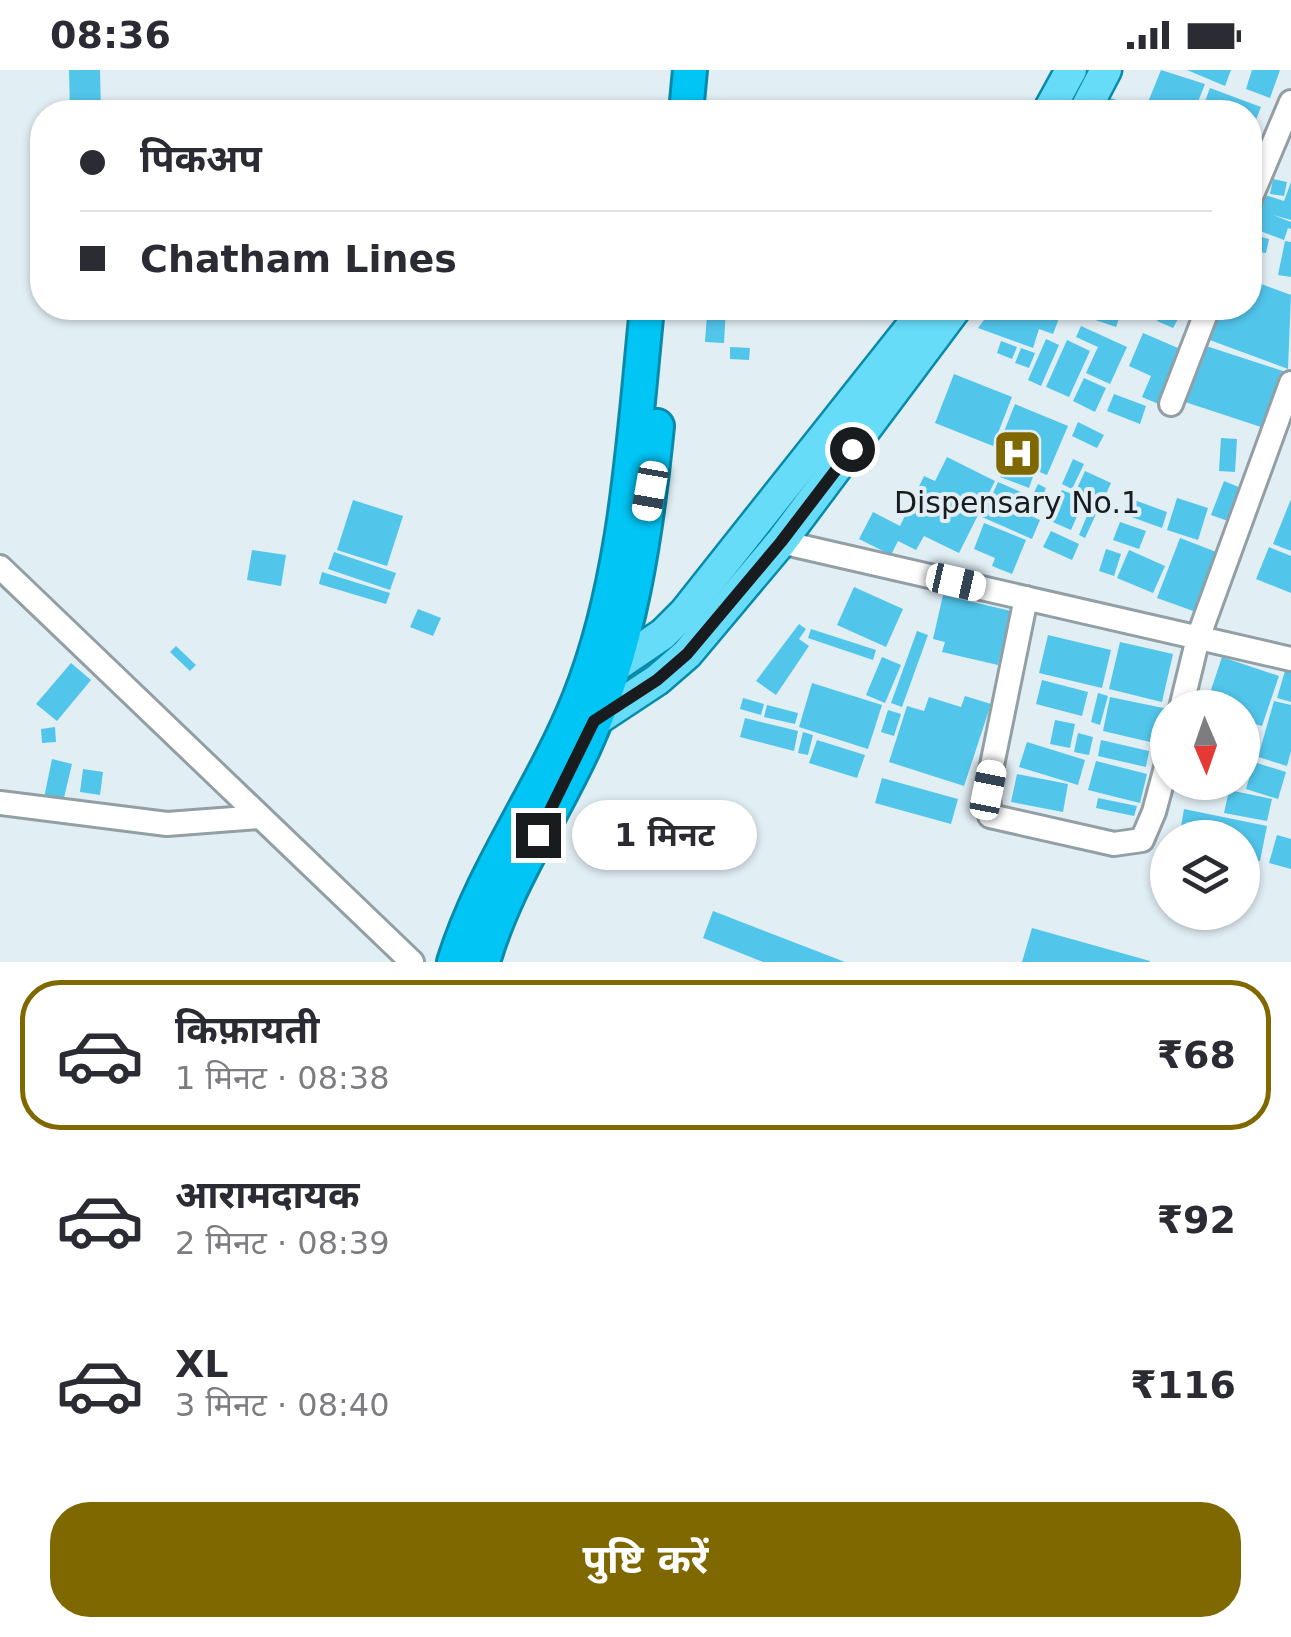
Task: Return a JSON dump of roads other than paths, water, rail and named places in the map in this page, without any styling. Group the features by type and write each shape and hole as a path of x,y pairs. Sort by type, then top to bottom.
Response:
{"highway":[{"path":"666,100 668,70"},
{"path":"687,100 690,70"},
{"path":"454,962 475,908 569,722 598,640 629,472 646,320"},
{"path":"483,962 522,865 584,748 613,668 630,603 650,491 667,320"}],"main road":[{"path":"1055,100 1071,70"},
{"path":"1090,100 1106,70"},
{"path":"613,668 664,634 685,612 916,320"},
{"path":"594,721 657,680 687,654 781,542 947,320"}],"street":[{"path":"1262,171 1291,102"},
{"path":"1170,404 1203,320"},
{"path":"1185,690 1198,638 1291,383"},
{"path":"781,542 1291,660"},
{"path":"0,567 412,962"},
{"path":"1026,598 988,790 990,816 1114,844 1142,840 1157,800"},
{"path":"0,803 167,824 260,817"}],"place":[{"name":"Dispensary No.1","path":"1017,453"}]}
